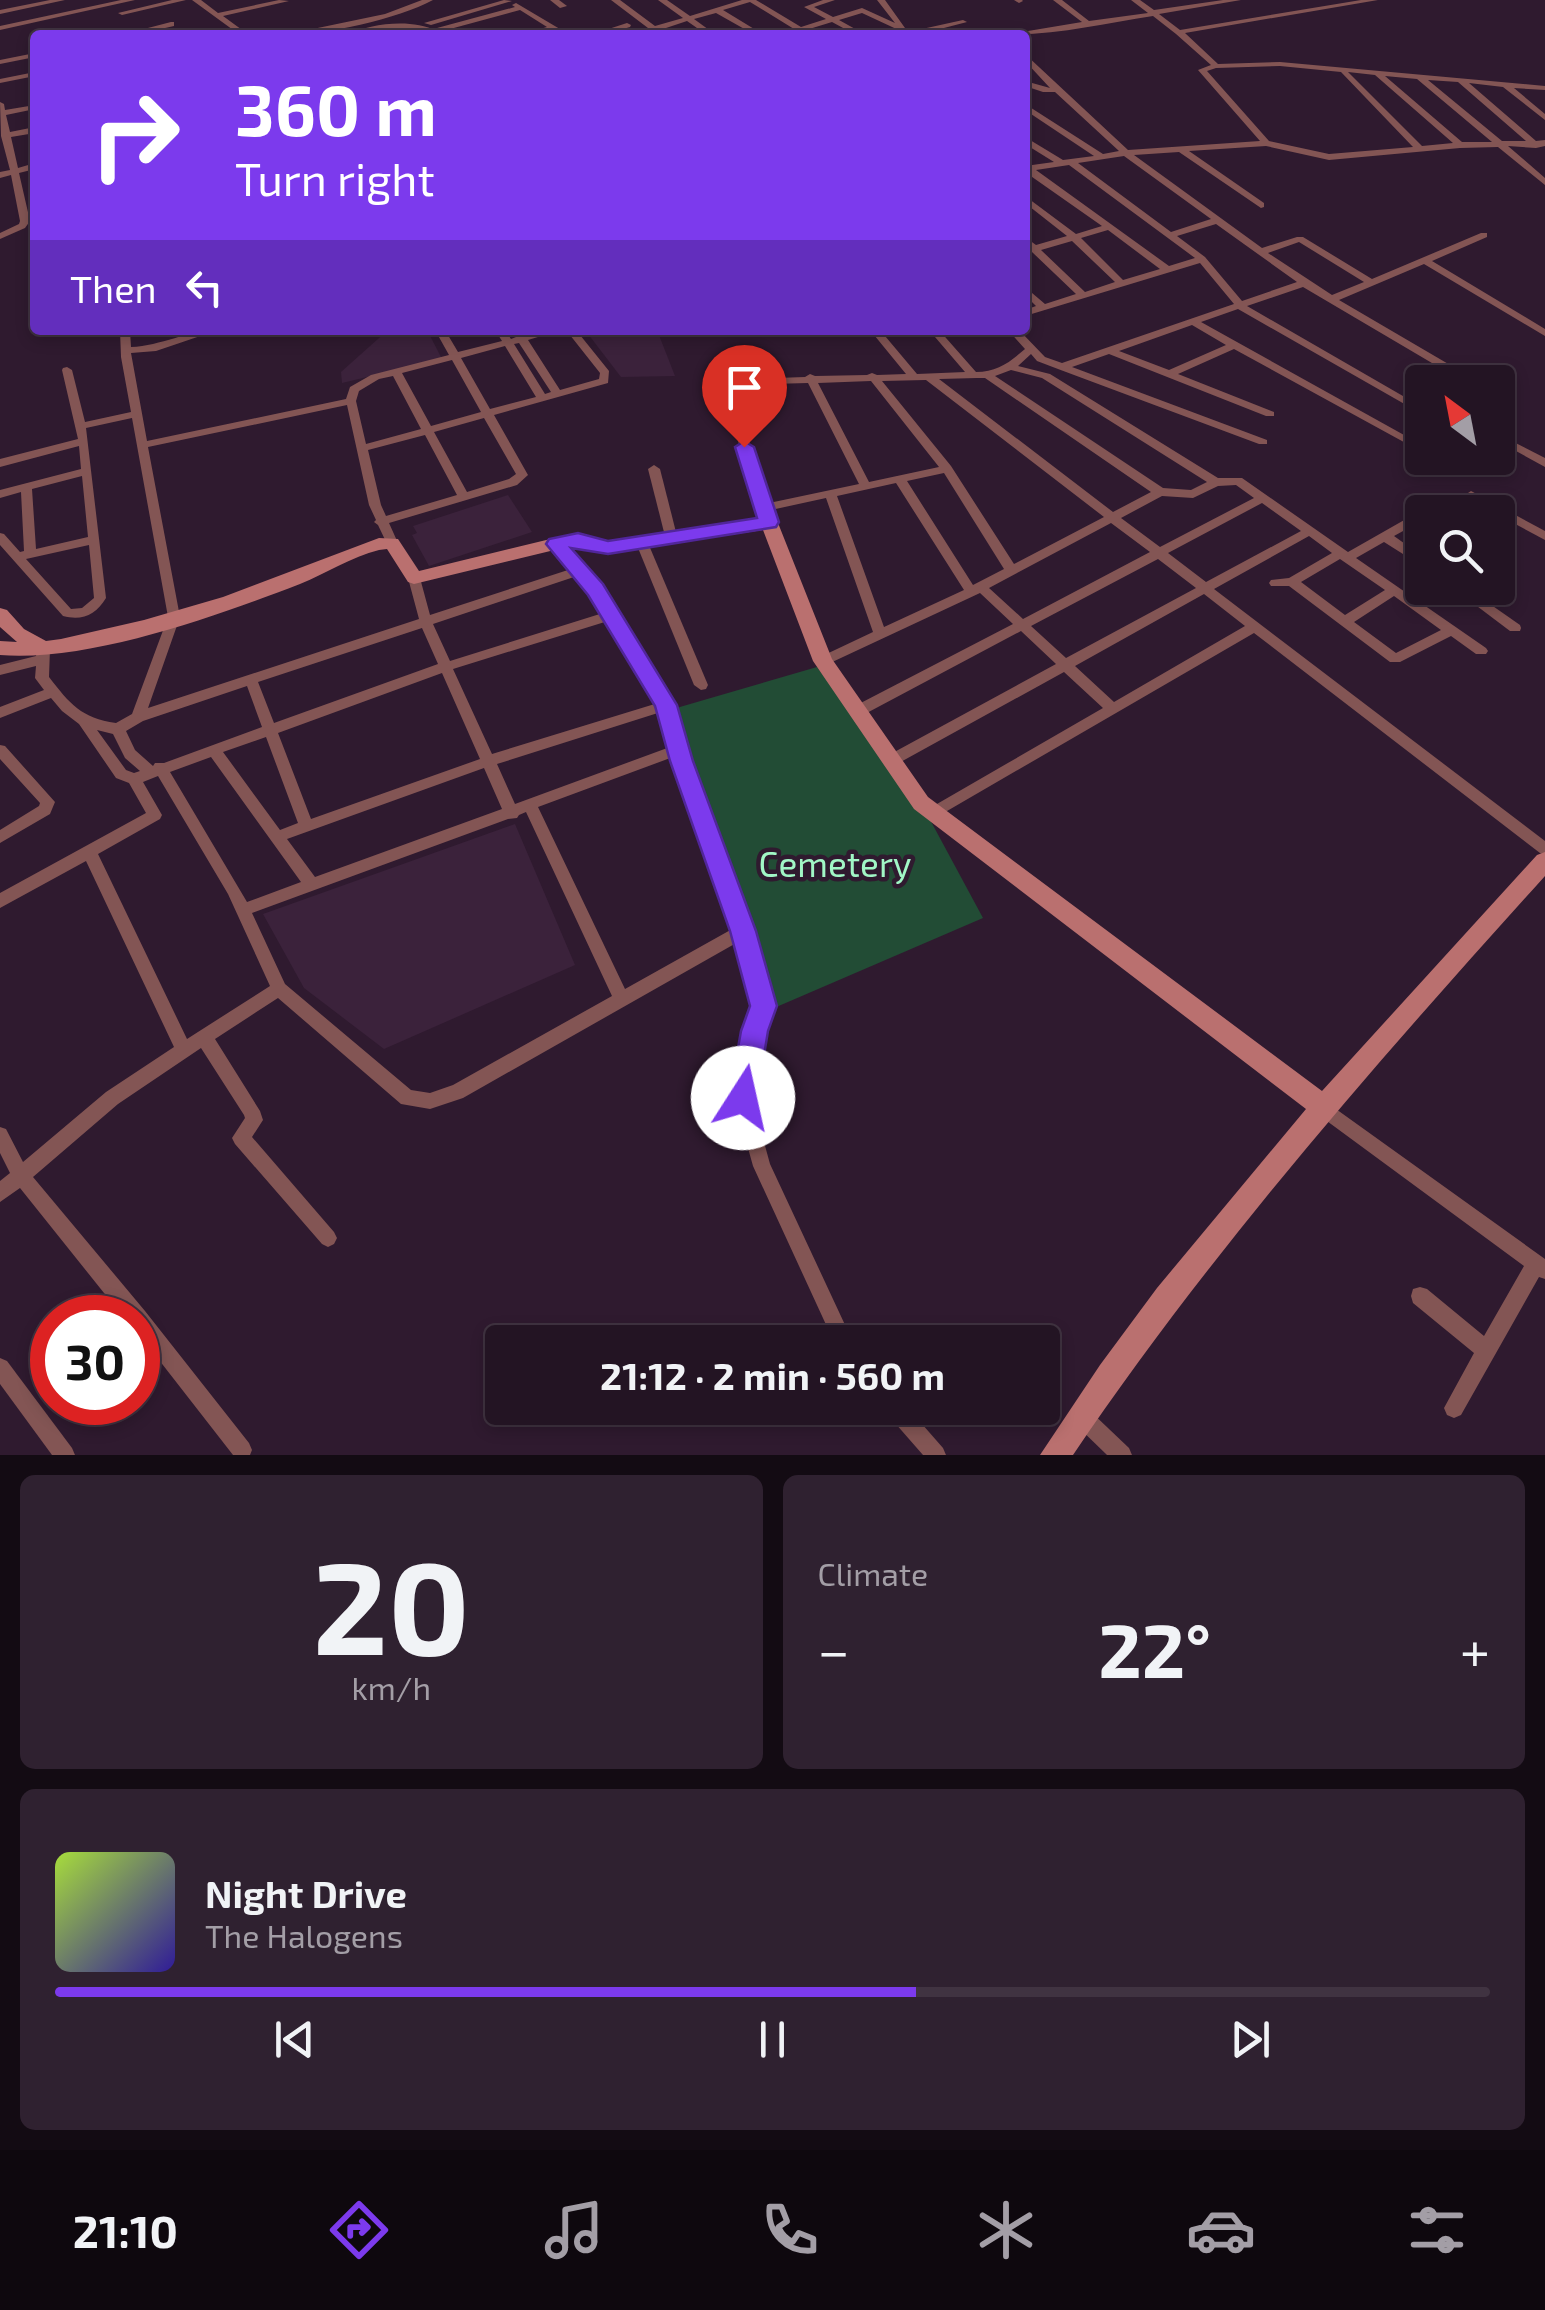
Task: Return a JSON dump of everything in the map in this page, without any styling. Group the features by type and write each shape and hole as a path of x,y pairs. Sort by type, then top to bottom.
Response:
{"street":[{"path":"0,12 61,0"},
{"path":"0,28 131,0"},
{"path":"122,13 182,0"},
{"path":"196,0 239,30"},
{"path":"314,30 387,16 430,0"},
{"path":"554,0 563,6"},
{"path":"614,0 654,29"},
{"path":"662,0 704,30"},
{"path":"651,30 748,0 799,30 862,10 900,30"},
{"path":"795,0 852,30"},
{"path":"808,6 832,0"},
{"path":"819,13 865,0"},
{"path":"881,0 905,30"},
{"path":"1057,0 1090,25"},
{"path":"1135,0 1216,66"},
{"path":"1030,32 1237,0"},
{"path":"1179,32 1374,0"},
{"path":"217,15 285,1"},
{"path":"428,23 507,1 555,30"},
{"path":"450,30 522,8"},
{"path":"718,10 752,30"},
{"path":"926,30 963,22"},
{"path":"152,30 171,24"},
{"path":"374,30 406,24 433,30"},
{"path":"612,30 627,26"},
{"path":"542,30 550,28"},
{"path":"0,62 30,56"},
{"path":"1030,61 1126,153 1215,221 1304,283 1443,365"},
{"path":"1266,143 1203,73 1216,66 1280,64 1545,88"},
{"path":"1344,72 1420,148"},
{"path":"1378,74 1460,145"},
{"path":"0,81 30,75"},
{"path":"1420,77 1545,182"},
{"path":"1460,80 1540,143 1545,152"},
{"path":"1030,85 1057,90"},
{"path":"1506,85 1545,118"},
{"path":"0,236 25,221 3,138 1,108 30,107"},
{"path":"1030,109 1100,156"},
{"path":"3,138 30,131"},
{"path":"1030,143 1065,161 1170,234 1202,259 1242,307 1405,402"},
{"path":"1030,166 1126,153 1266,143 1329,157 1460,145 1540,143"},
{"path":"1179,148 1260,205"},
{"path":"0,174 30,167"},
{"path":"1030,167 1168,270"},
{"path":"1030,204 1074,238 1121,283"},
{"path":"1170,234 1215,221"},
{"path":"1030,250 1110,227"},
{"path":"1332,299 1484,236"},
{"path":"1261,252 1300,239 1370,282"},
{"path":"1030,250 1084,296"},
{"path":"1030,312 1202,259"},
{"path":"1424,260 1545,333"},
{"path":"1046,376 1062,367 1304,283"},
{"path":"1030,295 1044,308"},
{"path":"1195,323 1405,440"},
{"path":"125,335 174,616 138,718"},
{"path":"126,350 152,349 197,335"},
{"path":"380,522 516,481 522,475 443,335"},
{"path":"503,335 543,399"},
{"path":"512,814 426,623 414,578 380,522 351,401 354,389 362,382 508,342 518,335"},
{"path":"520,335 558,395"},
{"path":"364,448 598,384 607,378 575,335"},
{"path":"878,335 912,376"},
{"path":"939,335 981,375 1160,492 1193,494 1216,482 1238,481 1481,651"},
{"path":"1018,335 1041,359 1263,442"},
{"path":"1169,374 1232,346"},
{"path":"1032,350 1010,367 981,375 725,382 766,516 823,660 922,803 1321,1106 1541,1267 1454,1408"},
{"path":"1110,351 1270,414"},
{"path":"1010,367 1046,376 1216,482"},
{"path":"11,550 67,613 77,615 94,608 100,598 84,441 66,370"},
{"path":"396,372 464,497"},
{"path":"872,376 947,469 1011,570"},
{"path":"928,376 1545,849"},
{"path":"810,377 865,485"},
{"path":"142,445 351,401"},
{"path":"80,426 137,414"},
{"path":"0,463 84,441"},
{"path":"1515,446 1545,463"},
{"path":"654,469 670,536"},
{"path":"414,578 578,540 600,548 642,543 766,516 865,485 947,469"},
{"path":"0,494 87,471"},
{"path":"900,480 976,589 1022,624 1113,709"},
{"path":"11,550 26,488"},
{"path":"823,660 976,589 1160,492"},
{"path":"831,495 880,636"},
{"path":"858,710 1263,498"},
{"path":"1515,519 1545,536"},
{"path":"1275,583 1292,582 1405,525"},
{"path":"892,760 1311,530"},
{"path":"1386,537 1405,550"},
{"path":"11,550 94,540"},
{"path":"0,670 293,580 370,544 392,543"},
{"path":"642,543 701,685"},
{"path":"556,544 582,570 666,705 678,750 743,931 764,1006 754,1031 743,1098 762,1166 836,1325"},
{"path":"85,725 118,729 138,718 582,570"},
{"path":"1292,582 1395,659 1450,631"},
{"path":"1344,622 1393,590"},
{"path":"1483,605 1516,628"},
{"path":"0,615 43,654"},
{"path":"134,779 446,667 611,615"},
{"path":"935,812 1256,626"},
{"path":"0,648 43,654"},
{"path":"0,901 90,854 155,814 134,779 120,774 85,725 42,678 43,654"},
{"path":"252,680 306,824"},
{"path":"0,712 53,692"},
{"path":"277,837 488,761 666,705"},
{"path":"118,729 130,754 155,769 243,910 279,988 407,1098 430,1101 456,1092 743,931"},
{"path":"213,749 312,885"},
{"path":"0,750 48,802 45,810 0,838"},
{"path":"243,910 678,750"},
{"path":"531,807 622,999"},
{"path":"90,854 183,1048"},
{"path":"1056,1455 1165,1302 1321,1106 1545,860"},
{"path":"0,1192 110,1100 183,1048 205,1039 279,988"},
{"path":"205,1039 251,1111 254,1120 241,1138 328,1238"},
{"path":"0,1135 21,1176 119,1295"},
{"path":"1420,1296 1487,1350"},
{"path":"160,1346 242,1450"},
{"path":"0,1368 65,1455"},
{"path":"1081,1416 1122,1455"},
{"path":"910,1425 936,1455"}],"shaded area":[{"path":"382,335 430,335 442,359 342,383 341,372"},
{"path":"589,335 659,335 675,376 621,377"},
{"path":"508,495 532,532 429,566 412,535 417,533 413,526"},
{"path":"515,824 575,965 384,1049 304,988 263,914"}],"green space":[{"name":"Cemetery","path":"817,667 921,803 983,918 774,1008 673,709"}],"route":[{"path":"743,1098 754,1031 764,1006 743,931 681,761 666,705 596,590 556,544 578,540 608,548 769,522 744,447"}]}
